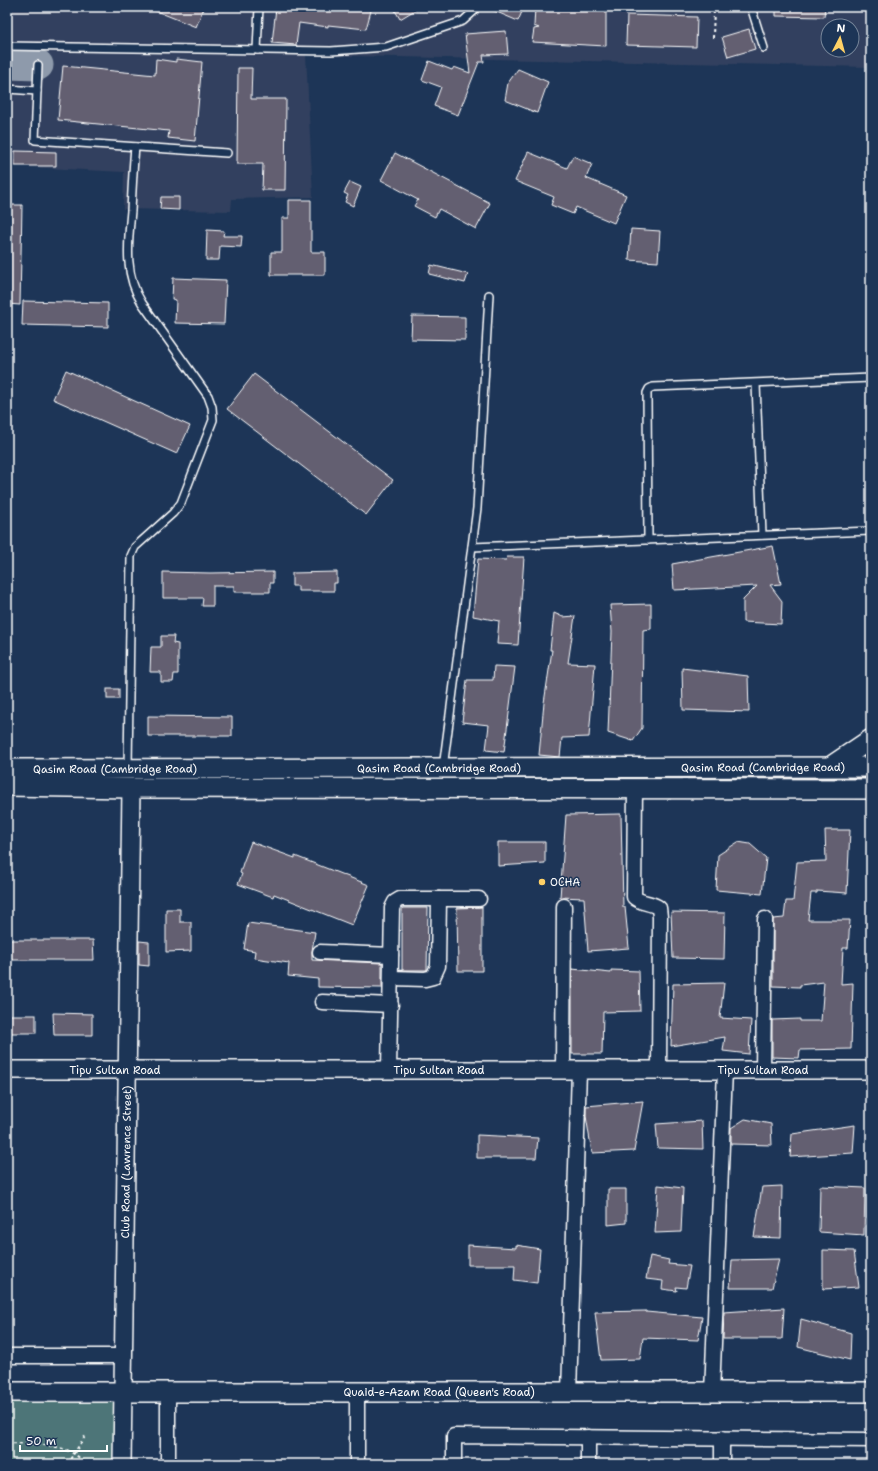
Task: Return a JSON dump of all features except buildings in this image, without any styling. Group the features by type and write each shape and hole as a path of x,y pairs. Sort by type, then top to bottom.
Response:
{"main road":[{"path":"831,766 871,739"},
{"name":"Qasim Road (Cambridge Road)","path":"7,769 871,767"},
{"name":"Qasim Road (Cambridge Road)","path":"7,786 131,788 871,789"},
{"name":"Quaid-e-Azam Road (Queen's Road)","path":"7,1392 871,1392"}],"street":[{"name":"Club Road (Lawrence Street)","path":"122,1464 131,788"},
{"path":"635,788 634,897 639,902 654,904 659,908 660,917 659,1070"},
{"path":"389,1070 392,908 395,902 400,899 479,898"},
{"path":"391,978 425,979 433,977 438,966 439,899"},
{"path":"564,906 571,1070 569,1393"},
{"path":"763,1070 765,919"},
{"path":"320,952 391,955"},
{"path":"322,1002 390,1005"},
{"name":"Tipu Sultan Road","path":"7,1070 871,1070"},
{"path":"712,1393 725,1070"},
{"path":"7,1356 124,1356"},
{"path":"168,1392 168,1464"},
{"path":"357,1392 357,1464"},
{"path":"454,1464 454,1436 871,1440"},
{"path":"588,1437 588,1464"},
{"path":"722,1438 722,1464"}],"lane":[{"path":"257,50 259,7"},
{"path":"7,46 331,51 386,47 463,21 474,11 476,7"},
{"path":"751,7 764,48"},
{"path":"38,65 35,140 227,153"},
{"path":"7,90 37,91"},
{"path":"128,769 131,556 135,547 173,513 181,503 213,420 212,407 208,396 142,304 135,293 130,276 128,255 135,147"},
{"path":"443,768 477,508 489,294"},
{"path":"648,540 647,393 649,390 654,387 756,384 871,378"},
{"path":"756,384 762,535"},
{"path":"472,547 871,531"}],"path":[{"path":"713,38 714,7"},
{"path":"67,1464 86,1435"},
{"path":"7,1443 33,1444 64,1449 75,1453 84,1464"}],"shaded area":[{"path":"7,7 871,7 871,67 306,55 313,197 232,199 231,211 123,209 124,172 7,166"}],"green space":[{"path":"7,1384 123,1384 123,1464 7,1464"}],"taxiway":[{"path":"7,64 38,65"}],"place":[{"name":"OCHA","path":"542,882"}]}
